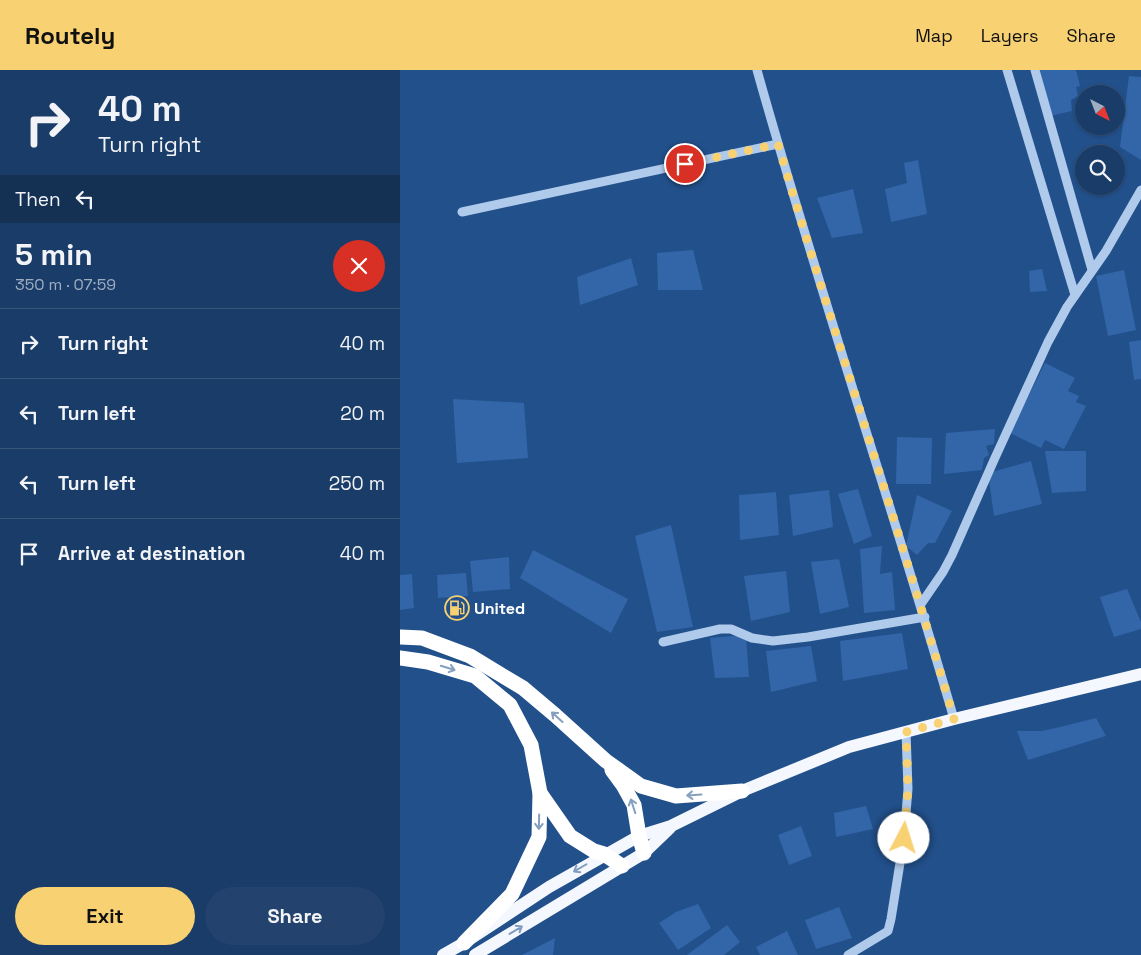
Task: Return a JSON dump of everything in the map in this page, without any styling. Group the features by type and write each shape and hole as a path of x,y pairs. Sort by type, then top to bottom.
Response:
{"highway":[{"path":"400,637 422,638 470,656 522,688 555,714 606,761 641,786 676,796 742,792"},
{"path":"400,658 428,662 475,676 510,705 531,745 540,793 539,837 512,894 464,943"},
{"path":"606,761 634,805 644,854"},
{"path":"540,793 570,836 622,866"}],"main road":[{"path":"443,955 549,887 604,854 639,836 671,826 742,792 849,747 954,719 1141,674"},
{"path":"475,955 644,854 671,826"}],"street":[{"path":"757,70 832,323 925,616 954,719"},
{"path":"1007,70 1075,295"},
{"path":"1035,70 1092,270"},
{"path":"462,212 778,144"},
{"path":"921,604 952,555 1037,365 1067,306 1113,239 1141,190"},
{"path":"663,642 720,629 731,629 752,638 773,641 808,637 925,616"},
{"path":"848,955 888,930 891,919 904,838 908,789 906,732"}],"building":[{"path":"1040,70 1076,70 1080,85 1075,85 1075,98 1071,100 1072,111 1050,116"},
{"path":"1129,76 1141,77 1141,160 1125,150 1125,145 1120,145 1122,135 1125,135 1125,108"},
{"path":"918,160 927,214 891,222 885,189 907,183 904,163"},
{"path":"853,189 863,233 832,238 817,198"},
{"path":"693,250 703,290 658,290 657,253"},
{"path":"631,258 638,285 580,305 577,277"},
{"path":"1042,269 1047,291 1030,292 1029,271"},
{"path":"1124,270 1136,330 1108,336 1096,276"},
{"path":"1141,340 1141,379 1134,380 1129,342"},
{"path":"1045,363 1075,378 1068,391 1079,396 1076,402 1086,406 1064,449 1045,440 1041,448 1010,433"},
{"path":"453,399 524,403 528,458 457,463"},
{"path":"995,429 994,444 986,446 989,455 984,458 982,470 944,474 946,433"},
{"path":"897,437 932,438 931,484 896,484"},
{"path":"1045,451 1086,451 1086,491 1052,493"},
{"path":"1031,461 1042,504 994,516 988,473"},
{"path":"858,489 872,536 854,544 838,494"},
{"path":"829,490 833,527 793,536 789,495"},
{"path":"776,492 779,535 740,540 739,495"},
{"path":"917,495 952,511 935,543 928,543 917,555 906,546"},
{"path":"671,525 693,627 657,632 635,536"},
{"path":"882,546 880,574 892,572 895,610 864,613 860,549"},
{"path":"533,550 628,599 611,633 520,578"},
{"path":"509,557 510,589 473,592 470,561"},
{"path":"839,559 849,607 820,614 811,562"},
{"path":"786,571 790,612 751,621 744,576"},
{"path":"466,573 468,596 438,598 437,575"},
{"path":"412,574 414,608 400,610 400,575"},
{"path":"1127,589 1141,622 1141,629 1114,637 1100,597"},
{"path":"902,633 908,669 843,681 840,641"},
{"path":"746,635 749,677 715,678 710,638"},
{"path":"811,646 817,681 771,692 766,651"},
{"path":"1096,718 1106,736 1028,760 1017,731 1042,731"},
{"path":"866,806 873,829 836,837 834,813"},
{"path":"801,826 812,856 789,865 778,835"},
{"path":"698,904 711,928 678,950 659,923 676,912"},
{"path":"839,907 852,938 816,949 805,920"},
{"path":"727,925 740,942 724,955 687,955"},
{"path":"787,931 798,955 760,955 756,947"},
{"path":"555,938 553,955 522,955"}],"place":[{"name":"United","path":"457,608"}],"route":[{"path":"685,164 778,144 832,323 925,616 954,719 906,732 908,789 904,838"}]}
